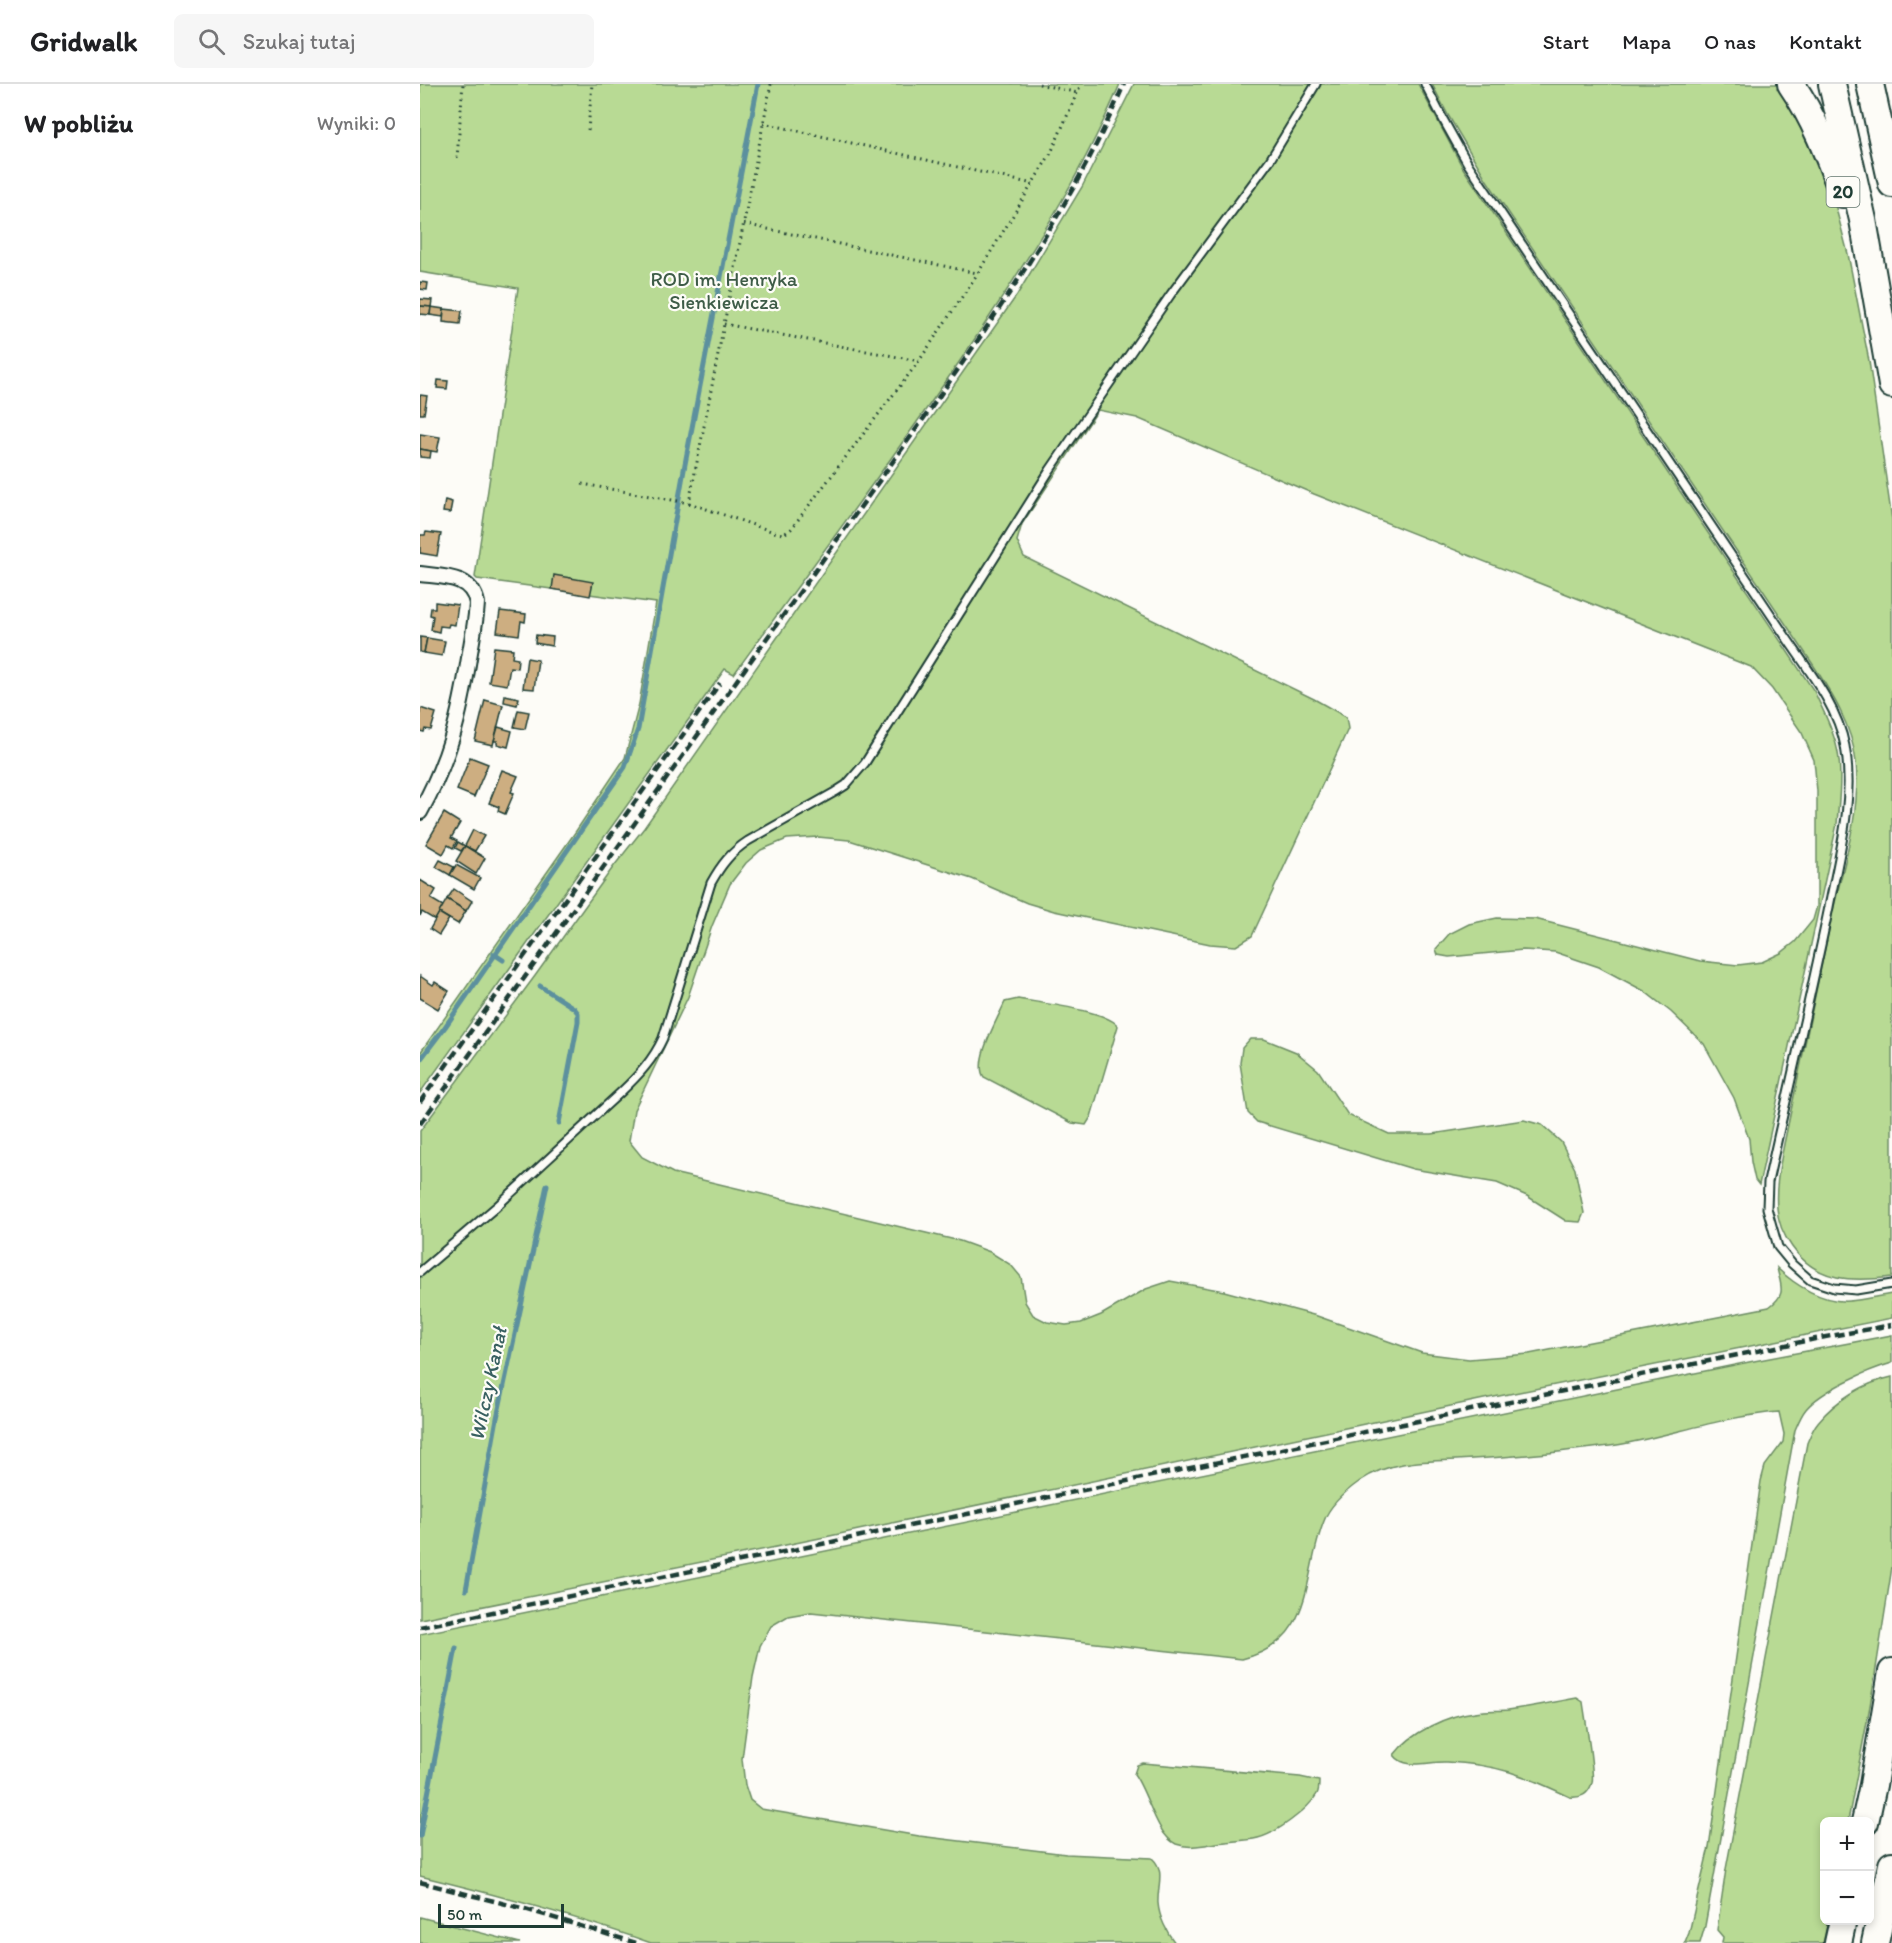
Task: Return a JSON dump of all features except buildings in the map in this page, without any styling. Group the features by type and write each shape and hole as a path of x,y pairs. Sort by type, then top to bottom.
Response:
{"highway":[{"name":"20","path":"1791,84 1801,99 1830,159 1848,206 1879,307"},
{"path":"1832,84 1863,220 1892,385"},
{"path":"1870,84 1892,184"},
{"path":"1866,1817 1874,1785 1892,1672"},
{"path":"1875,1943 1892,1865"},
{"path":"1838,1943 1842,1925"}],"street":[{"path":"420,574 463,582 473,591 477,603 463,701 456,729 439,777 420,812"}],"lane":[{"path":"420,1272 496,1207 621,1092 651,1061 663,1038 711,883 719,869 736,849 748,841 846,785 865,763 1050,470 1171,294 1270,160 1316,84"},
{"path":"1425,84 1468,164 1782,631 1828,701 1840,727 1845,746 1848,776 1846,819 1820,950 1768,1182 1767,1208 1778,1247 1810,1280 1834,1288 1856,1290 1892,1284"}],"path":[{"path":"457,158 463,84"},
{"path":"588,130 592,84"},
{"path":"687,502 771,84"},
{"path":"1039,84 1078,93"},
{"path":"582,484 687,502 777,533 784,534 791,529 919,361 978,273 1051,153 1081,84"},
{"path":"763,123 1033,184"},
{"path":"744,224 978,273"},
{"path":"724,324 919,361"}],"green space":[{"name":"ROD im. Henryka Sienkiewicza","path":"420,84 1120,84 1065,196 1022,267 953,371 734,674 725,669 420,1093 420,1053 625,758 639,704 656,603 475,577 518,288 420,272"},
{"path":"1134,84 1418,84 1463,168 1814,691 1832,730 1838,754 1840,784 1837,824 1759,1185 1755,1180 1751,1162 1749,1139 1734,1098 1704,1044 1671,1012 1644,991 1599,967 1555,952 1523,950 1449,957 1438,955 1436,949 1449,934 1469,924 1497,918 1535,919 1700,961 1738,965 1762,962 1781,953 1795,942 1813,920 1817,906 1817,791 1814,760 1802,733 1772,689 1751,667 1314,494 1137,418 1098,410 1022,524 1017,541 1024,557 1314,699 1346,717 1348,729 1252,936 1236,946 1210,944 1054,911 1027,903 972,879 849,840 818,837 787,839 761,850 746,863 730,884 712,926 688,997 634,1110 629,1141 642,1157 673,1173 960,1241 990,1252 1011,1265 1021,1277 1025,1302 1033,1315 1047,1322 1066,1325 1081,1323 1101,1315 1146,1289 1170,1281 1224,1291 1317,1316 1422,1353 1469,1359 1529,1354 1769,1307 1778,1298 1781,1290 1777,1268 1810,1292 1829,1299 1849,1301 1892,1294 1892,1318 1484,1399 420,1619 420,1131 644,828 1017,295 1082,187"},
{"path":"1432,84 1779,84 1797,111 1832,193 1848,254 1869,361 1892,520 1892,1277 1850,1279 1824,1273 1813,1267 1802,1259 1789,1243 1780,1224 1777,1208 1777,1184 1784,1144 1854,820 1856,762 1846,723 1834,698 1812,663 1486,179"},
{"path":"1018,999 1087,1011 1111,1020 1118,1026 1091,1117 1086,1125 1072,1123 984,1077 981,1070 982,1061 992,1029 1005,1002"},
{"path":"1250,1039 1264,1039 1296,1052 1318,1070 1348,1115 1389,1134 1432,1134 1524,1120 1542,1125 1561,1142 1575,1169 1584,1213 1580,1222 1566,1221 1527,1196 1497,1183 1413,1169 1257,1122 1248,1113 1240,1063 1242,1048"},
{"path":"1892,1335 1892,1363 1858,1376 1823,1395 1806,1409 1795,1430 1705,1926 1700,1943 1685,1943 1709,1847 1761,1481 1765,1466 1783,1442 1784,1434 1779,1412 1720,1421 1617,1445 1515,1456 1406,1463 1371,1474 1344,1494 1327,1515 1317,1542 1308,1584 1295,1622 1283,1638 1266,1650 1242,1659 811,1612 788,1616 771,1626 760,1646 753,1677 742,1759 745,1785 750,1800 761,1809 919,1836 1066,1854 1152,1858 1160,1873 1158,1903 1160,1914 1166,1930 1175,1943 651,1943 536,1906 420,1876 420,1634 1754,1361"},
{"path":"1892,1377 1892,1567 1870,1706 1849,1817 1820,1817 1820,1925 1827,1925 1823,1943 1722,1943 1723,1937 1717,1930 1726,1869 1807,1443 1818,1422 1833,1407 1861,1388"},
{"path":"1577,1698 1583,1702 1593,1777 1586,1793 1578,1797 1570,1797 1524,1777 1496,1768 1446,1762 1411,1764 1399,1760 1394,1755 1420,1732 1453,1717 1479,1711 1517,1709"},
{"path":"1143,1763 1300,1777 1319,1781 1319,1790 1299,1814 1265,1836 1202,1846 1181,1845 1169,1839 1163,1832 1134,1774 1137,1765"},
{"path":"420,1917 520,1943 420,1943"}],"waterway":[{"path":"420,1060 625,767 638,729 685,464 758,84"},
{"path":"494,954 503,960"},
{"path":"540,986 578,1013 559,1123"},
{"name":"Wilczy Kanał","path":"466,1590 497,1418 547,1185"},
{"name":"Wilczy Kanał","path":"420,1836 456,1648"}],"railway":[{"path":"420,1124 983,332 1060,211 1105,127 1124,84"},
{"path":"420,1102 720,683"},
{"path":"420,1627 1892,1325"},
{"path":"420,1882 525,1909 636,1943"}]}
